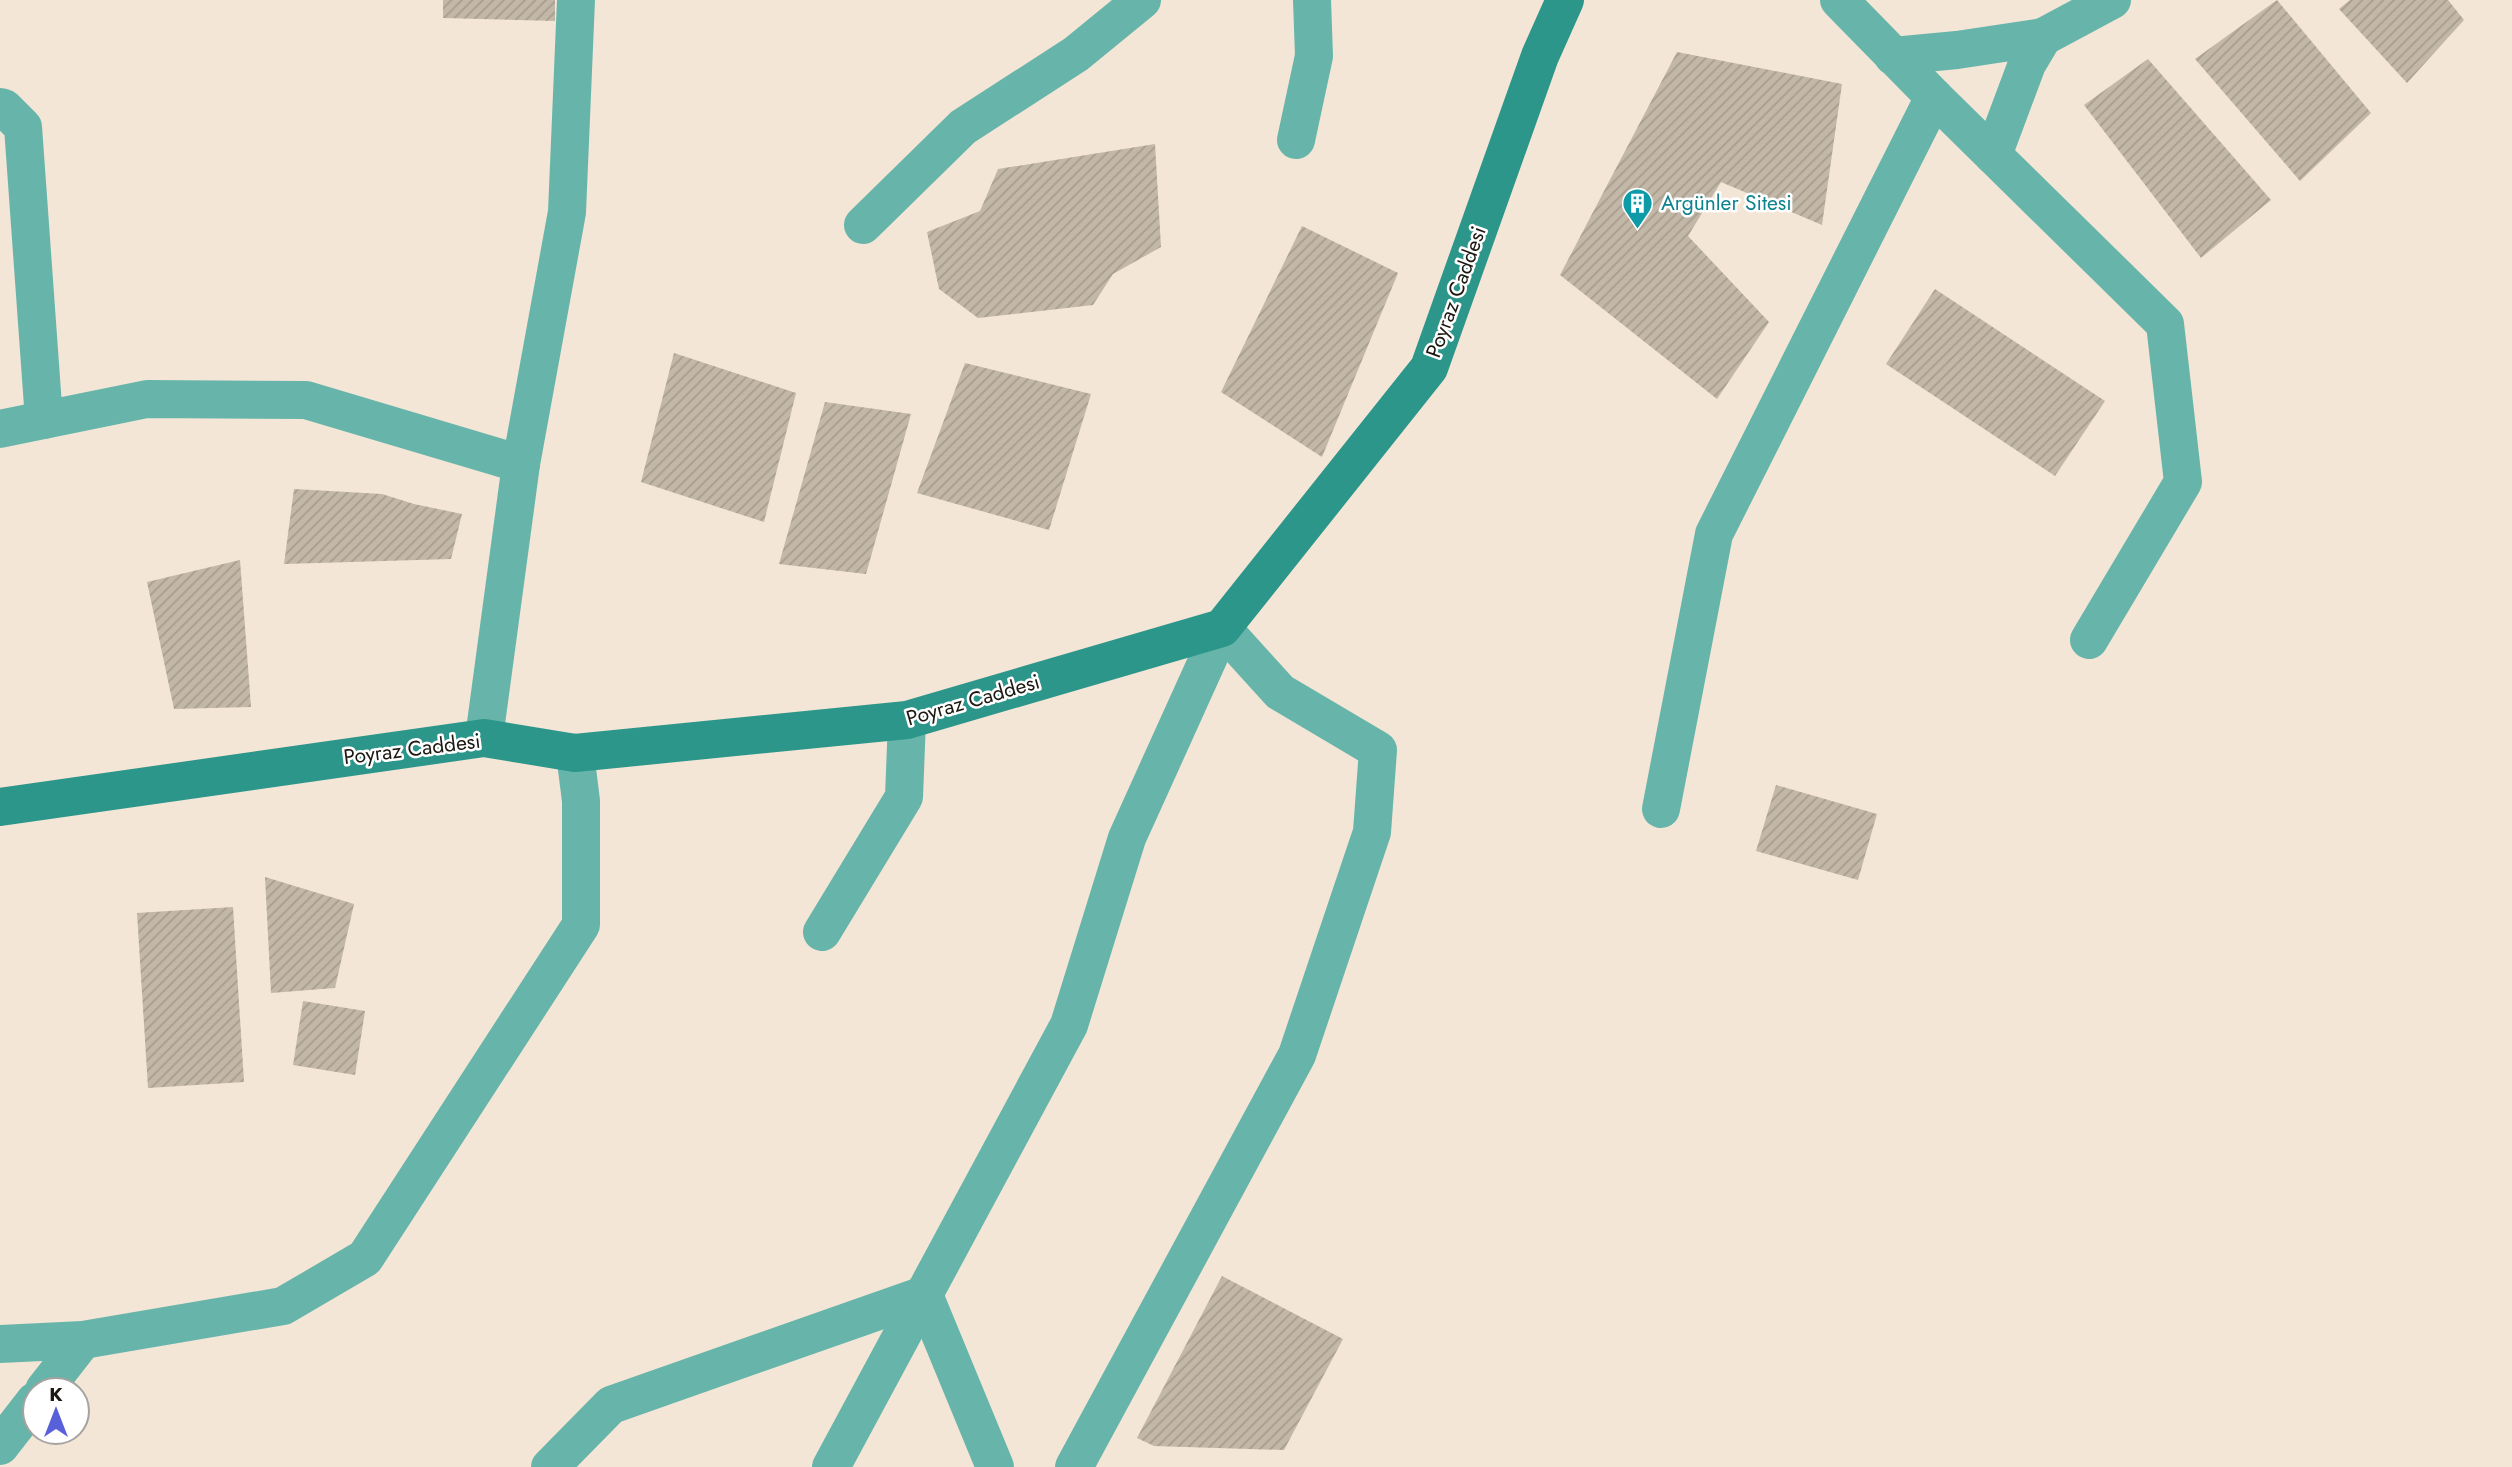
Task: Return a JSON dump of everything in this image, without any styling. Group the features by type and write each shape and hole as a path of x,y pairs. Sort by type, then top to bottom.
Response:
{"street":[{"path":"484,738 521,464 567,212 576,0"},
{"path":"863,225 963,127 1076,54 1142,0"},
{"path":"1296,140 1314,56 1312,0"},
{"name":"Poyraz Caddesi","path":"0,807 484,738 575,753 907,720 1222,628 1429,368 1540,56 1564,0"},
{"path":"1839,0 2165,324 2183,482 2089,640"},
{"path":"1893,56 2043,37 2112,0"},
{"path":"1993,155 2027,64 2043,37"},
{"path":"1661,809 1714,534 1934,97"},
{"path":"0,107 23,127 44,420"},
{"path":"0,429 147,399 306,400 521,464"},
{"path":"831,1467 1069,1025 1127,838 1222,628 1280,692 1378,750 1372,832 1297,1055 1074,1467"},
{"path":"822,932 904,797 907,720"},
{"path":"0,1344 83,1340 283,1306 365,1258 581,925 581,800 575,753"},
{"path":"550,1467 611,1405 923,1295"},
{"path":"923,1295 995,1467"},
{"path":"55,1376 83,1340"},
{"path":"0,1446 21,1419"}],"building":[{"path":"443,0 555,0 555,21 443,18"},
{"path":"2277,0 2371,113 2300,181 2195,59"},
{"path":"2350,0 2448,0 2464,20 2407,83 2339,9"},
{"name":"Argünler Sitesi","path":"1677,52 1842,84 1822,225 1721,182 1688,236 1769,322 1717,399 1560,275"},
{"path":"2148,59 2271,200 2201,258 2084,105"},
{"path":"1155,144 1161,247 1113,274 1093,305 978,318 939,289 927,232 980,211 998,169"},
{"path":"1302,226 1398,273 1322,457 1221,392"},
{"path":"1935,289 2105,401 2055,476 1886,364"},
{"path":"674,353 796,393 764,522 641,482"},
{"path":"965,363 1091,394 1049,530 917,493"},
{"path":"825,402 911,414 866,574 779,564"},
{"path":"294,489 382,494 462,514 451,559 284,564"},
{"path":"240,560 251,707 174,709 147,582"},
{"path":"1776,785 1877,814 1858,880 1756,851"},
{"path":"265,877 354,904 335,988 271,993"},
{"path":"233,907 244,1082 148,1088 137,913"},
{"path":"303,1001 365,1011 355,1075 293,1065"},
{"path":"1222,1276 1343,1339 1284,1450 1154,1446 1137,1438"}],"place":[{"name":"Argünler Sitesi","path":"1638,230"}]}
